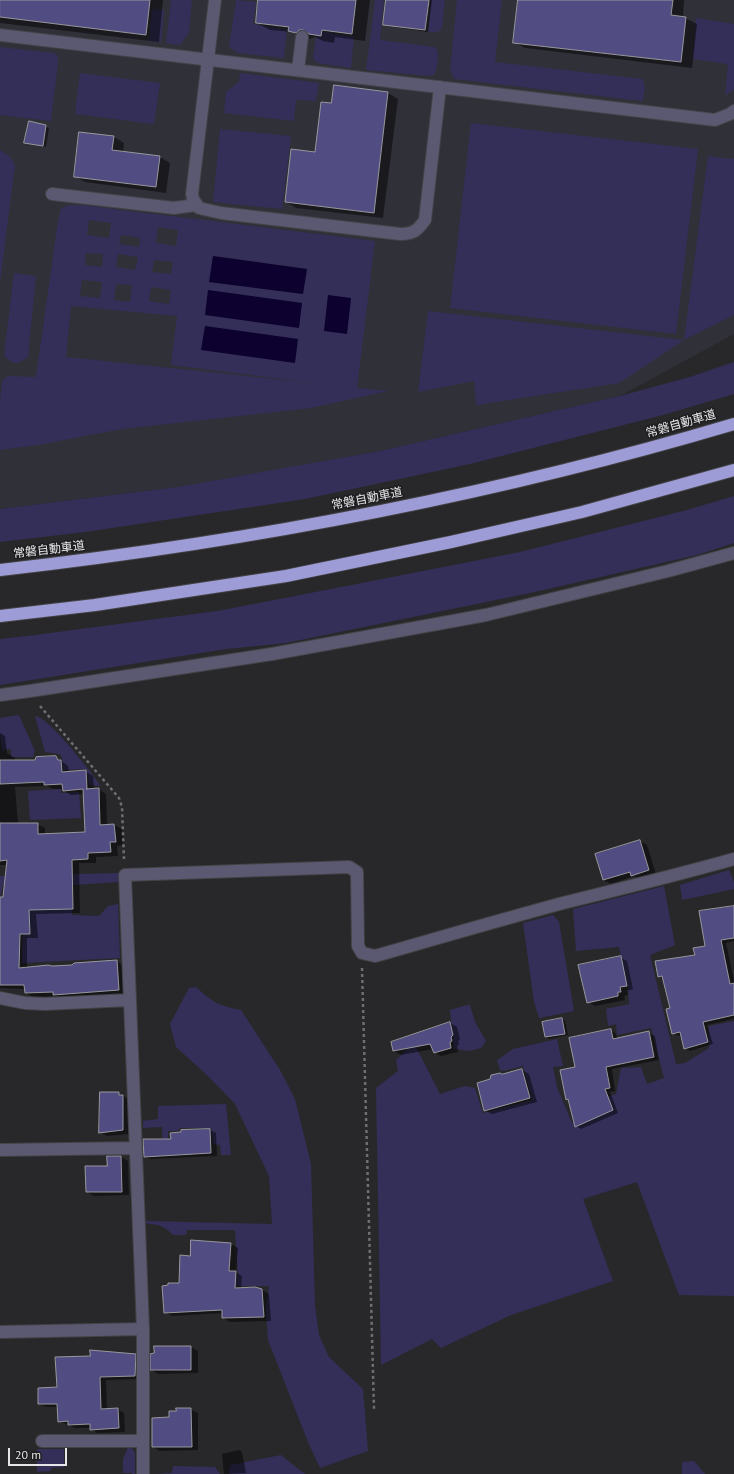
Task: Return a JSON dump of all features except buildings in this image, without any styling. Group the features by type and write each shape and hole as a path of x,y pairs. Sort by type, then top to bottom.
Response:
{"highway":[{"name":"常磐自動車道","path":"0,570 95,559 269,532 437,499 572,469 734,424"},
{"path":"0,616 94,605 286,576 451,542 582,512 734,470"}],"street":[{"path":"215,0 192,194 193,199 199,208 221,213 410,234 419,228 425,220 440,87"},
{"path":"0,35 715,120 734,111"},
{"path":"298,70 302,37"},
{"path":"52,194 174,208 196,205"},
{"path":"0,694 30,691 272,654 486,615 668,571 734,553"},
{"path":"143,1474 143,1329 125,875 349,867 357,872 358,946 362,953 375,956 463,930 734,859"},
{"path":"0,998 25,1003 45,1004 130,1000"},
{"path":"0,1150 135,1148"},
{"path":"0,1332 143,1329"},
{"path":"42,1441 143,1440"}],"path":[{"path":"30,691 43,710 119,798 122,807 125,875"},
{"path":"362,953 374,1409"}],"shaded area":[{"path":"0,0 734,0 734,334 620,396 380,451 261,473 178,487 0,509"},
{"path":"171,0 192,0 189,33 180,45 166,43"},
{"path":"236,0 256,2 253,24 287,30 284,58 238,53 229,47"},
{"path":"375,0 384,0 380,40 435,47 438,57 435,74 431,76 366,70"},
{"path":"431,0 445,0 442,27 441,30 437,32 428,32"},
{"path":"457,0 502,0 495,62 643,79 645,87 643,101 454,79 450,70"},
{"path":"152,9 164,10 161,42 149,41"},
{"path":"696,18 734,24 734,89 725,96 728,64 693,59"},
{"path":"323,32 354,37 351,68 318,63 313,59 316,37 322,37"},
{"path":"0,47 54,53 58,56 51,121 0,115"},
{"path":"80,73 160,83 154,124 75,114"},
{"path":"240,73 319,83 316,101 296,100 294,121 224,113 226,92 239,82"},
{"path":"471,123 698,149 676,334 450,308"},
{"path":"220,129 291,136 282,209 213,202"},
{"path":"0,150 10,157 15,165 0,282"},
{"path":"708,156 734,158 734,315 684,340"},
{"path":"68,205 81,205 375,241 357,388 388,391 311,408 122,429 38,445 0,450 0,402 2,381 8,376 36,377 58,221 61,209","holes":["89,220 111,223 109,238 87,235","158,227 178,230 176,246 156,243","121,235 140,238 139,247 119,244","86,253 103,254 102,267 85,265","118,254 138,257 135,270 116,267","213,256 307,269 303,294 210,282","154,260 173,262 171,274 152,272","82,280 102,282 100,298 80,296","116,284 132,285 130,302 114,300","151,287 171,290 169,304 149,301","71,306 177,316 171,365 322,384 66,357"]},
{"path":"213,256 307,269 303,294 209,282"},
{"path":"14,273 36,276 28,357 18,363 10,361 4,355"},
{"path":"208,290 302,303 299,328 205,315"},
{"path":"328,295 351,298 347,334 324,331"},
{"path":"428,311 684,340 619,383 476,405 474,381 418,392"},
{"path":"205,326 298,339 295,363 201,350"},
{"path":"734,362 734,394 663,415 470,464 305,499 85,532 0,542 0,509 178,487 380,451 620,396 690,377"},
{"path":"734,496 734,543 697,555 530,593 286,643 226,649 0,685 0,639 217,611 290,597 520,552 687,510"},
{"path":"19,715 35,751 33,757 11,757 11,749 2,750 0,718"},
{"path":"35,716 41,718 50,725 80,758 101,786 89,785 86,769 63,770 60,754 45,752"},
{"path":"61,789 61,793 79,792 81,818 30,820 28,791"},
{"path":"729,870 734,882 734,889 682,900 680,885"},
{"path":"119,873 119,882 73,885 72,915 99,916 108,906 118,904 120,958 22,963 23,901 17,885 3,885 0,895 0,876"},
{"path":"664,886 675,945 650,955 676,1064 685,1063 709,1048 709,1026 734,1021 734,1296 679,1295 637,1182 583,1199 613,1281 511,1315 441,1348 432,1339 381,1365 376,1088 398,1071 396,1060 414,1043 440,1094 465,1086 475,1088 483,1113 532,1100 523,1066 503,1071 500,1070 497,1060 513,1049 557,1039 563,1066 553,1067 557,1087 572,1123 586,1116 586,1103 616,1094 621,1068 641,1067 647,1084 664,1078 651,1028 617,1035 616,1024 608,1026 606,1009 629,1004 628,988 619,947 576,951 573,909"},
{"path":"553,915 559,922 574,1011 539,1018 534,1002 523,923"},
{"path":"196,987 216,1003 241,1010 280,1070 295,1099 311,1164 315,1305 319,1335 329,1357 363,1389 368,1451 320,1468 308,1442 268,1340 266,1309 269,1286 223,1286 223,1277 238,1276 235,1230 187,1230 186,1235 173,1235 167,1229 160,1226 145,1223 146,1221 272,1224 269,1176 235,1104 208,1076 176,1047 170,1024 189,988"},
{"path":"470,1005 475,1022 486,1041 481,1048 470,1051 454,1049 450,1010"},
{"path":"226,1104 231,1155 221,1155 220,1145 213,1144 211,1128 180,1128 178,1131 168,1131 169,1155 163,1156 162,1127 143,1128 143,1121 158,1119 158,1106"},
{"path":"128,1447 131,1447 135,1453 135,1474 123,1473 123,1459"},
{"path":"37,1449 64,1449 64,1467 51,1468 51,1471 37,1472"},
{"path":"281,1455 305,1474 229,1474 230,1465"},
{"path":"694,1461 705,1474 682,1474 682,1462"},
{"path":"173,1466 215,1467 220,1474 157,1474 172,1473"}]}
